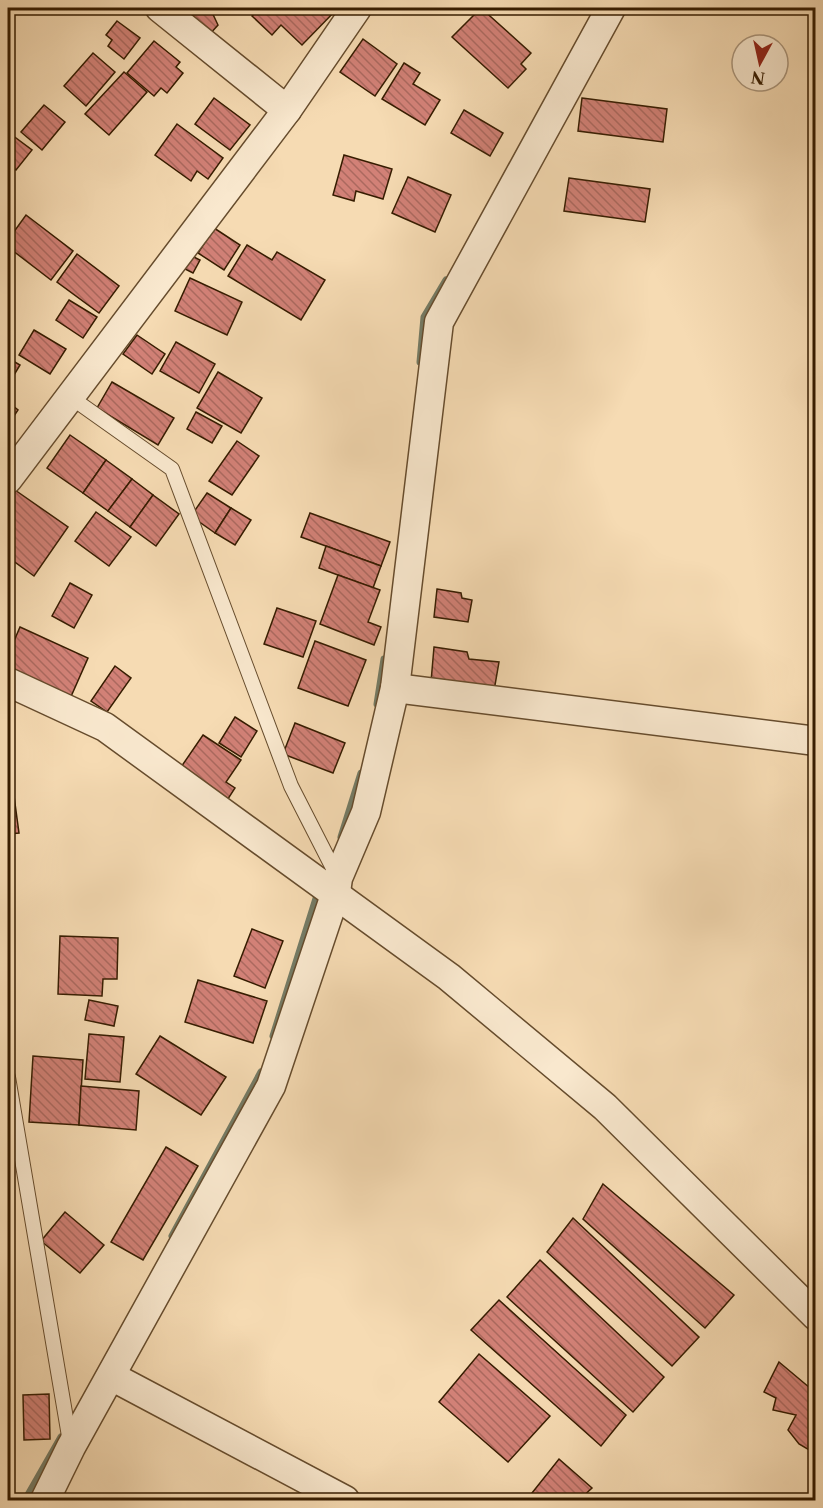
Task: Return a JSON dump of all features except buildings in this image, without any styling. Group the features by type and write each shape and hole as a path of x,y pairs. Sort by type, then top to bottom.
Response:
{"street":[{"path":"160,8 287,110"},
{"path":"8,479 287,110 357,8"},
{"path":"45,1500 71,1447 271,1086 337,885 366,812 395,688 439,322 611,8"},
{"path":"8,682 105,727 337,885 606,1107 816,1316"},
{"path":"395,688 816,741"},
{"path":"111,1376 345,1500"}],"lane":[{"path":"69,396 172,469 291,786 337,885"},
{"path":"8,1077 71,1447"}],"waterway":[{"path":"420,362 424,317 446,280"},
{"path":"377,704 384,659"},
{"path":"341,837 361,773"},
{"path":"273,1036 318,892"},
{"path":"172,1236 261,1072"},
{"path":"25,1500 61,1437"}]}
